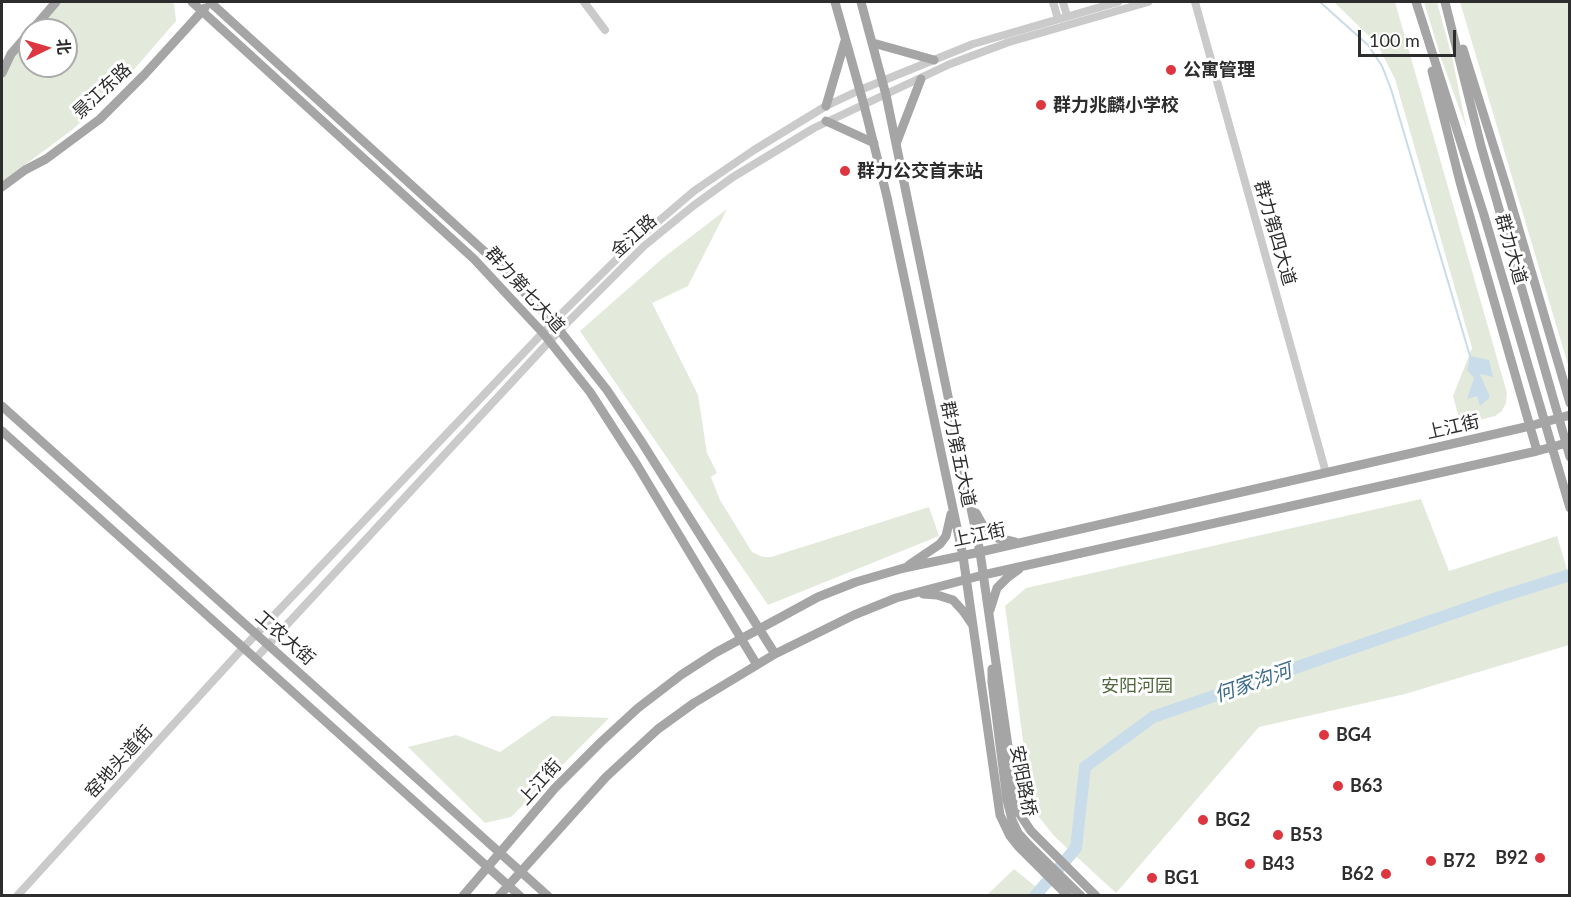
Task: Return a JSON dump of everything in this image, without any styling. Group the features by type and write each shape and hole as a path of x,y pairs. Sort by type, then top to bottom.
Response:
{"main road":[{"path":"43,18 57,2"},
{"name":"群力第七大道","path":"192,2 474,259 543,333 596,401 757,665"},
{"name":"群力第七大道","path":"210,2 484,251 560,330 607,390 641,441 774,654"},
{"name":"景江东路","path":"2,187 25,170 46,159 100,119 146,74 210,2"},
{"name":"群力第五大道","path":"835,2 887,197 963,556 1000,815 1010,836 1068,896"},
{"name":"群力第五大道","path":"861,2 883,80 980,552 1016,802 1025,823 1041,842 1096,896"},
{"path":"1416,2 1460,182 1537,451"},
{"name":"群力大道","path":"1416,2 1484,215 1569,508"},
{"path":"1446,2 1510,199 1569,403"},
{"name":"群力大道","path":"1446,2 1500,211 1569,457"},
{"path":"826,106 846,39"},
{"path":"873,43 934,60"},
{"path":"2,70 18,46"},
{"path":"896,144 921,79"},
{"path":"826,121 874,143"},
{"name":"工农大街","path":"2,406 548,896"},
{"name":"上江街","path":"463,896 555,788 638,708 681,675 742,638 818,597 865,579 904,568 1023,543 1530,426 1569,415"},
{"name":"工农大街","path":"2,431 520,896"},
{"path":"500,896 606,777 658,729 694,703 774,654 854,615 915,593 983,575 1569,442"},
{"path":"904,568 940,544 950,525 951,502"},
{"path":"970,502 980,522 993,537 1023,543"},
{"path":"989,615 997,588 1026,565"},
{"path":"915,593 937,595 953,600 974,627"},
{"name":"安阳路桥","path":"993,641 992,682 1006,800 1012,820 1018,833 1081,896"}],"street":[{"path":"584,2 605,30"},
{"path":"1053,2 1058,19"},
{"path":"1063,2 1067,16"},
{"name":"金江路","path":"243,648 553,322 633,243 694,191 754,150 826,106 860,90 973,44 1118,2"},
{"name":"金江路","path":"255,659 560,330 644,246 693,206 741,172 826,121 974,54 1148,2"},
{"name":"群力第四大道","path":"1195,2 1326,473"},
{"name":"窑地头道街","path":"17,896 243,648"}],"green space":[{"path":"61,2 171,2 174,4 176,21 118,88 72,130 2,182 2,80 13,58 18,51 18,78 78,78 78,18 46,18"},
{"path":"1334,2 1395,2 1507,393 1502,411 1495,416 1461,425 1453,396 1472,348 1395,79 1377,44"},
{"path":"1424,2 1437,2 1452,57 1467,130 1441,58"},
{"path":"1460,2 1569,2 1569,368 1517,194"},
{"path":"727,209 688,286 652,303 698,395 707,453 717,473 711,477 720,500 752,552 763,557 771,557 929,507 939,536 768,605 580,331 663,258"},
{"name":"安阳河园","path":"1421,499 1449,571 1557,536 1569,576 1569,645 1405,694 1259,727 1116,893 1054,836 1032,808 1005,606 1026,588"},
{"path":"552,716 609,718 511,817 485,823 408,747 456,735 500,752"},
{"path":"1014,869 1046,895 987,895"}],"water":[{"path":"1470,356 1489,360 1493,377 1480,374 1490,397 1480,406 1477,396 1467,399 1474,378 1467,370"}],"waterway":[{"path":"1320,2 1368,45 1382,66 1391,89 1470,356"},
{"name":"何家沟河","path":"1035,896 1076,848 1085,767 1153,717 1570,575"}],"place":[{"name":"公寓管理","path":"1171,70"},
{"name":"群力兆麟小学校","path":"1041,105"},
{"name":"群力公交首末站","path":"845,171"},
{"name":"BG4","path":"1324,735"},
{"name":"B63","path":"1338,786"},
{"name":"BG2","path":"1203,820"},
{"name":"B53","path":"1278,835"},
{"name":"B92","path":"1540,858"},
{"name":"B72","path":"1431,861"},
{"name":"B43","path":"1250,864"},
{"name":"B62","path":"1386,874"},
{"name":"BG1","path":"1152,878"}]}
